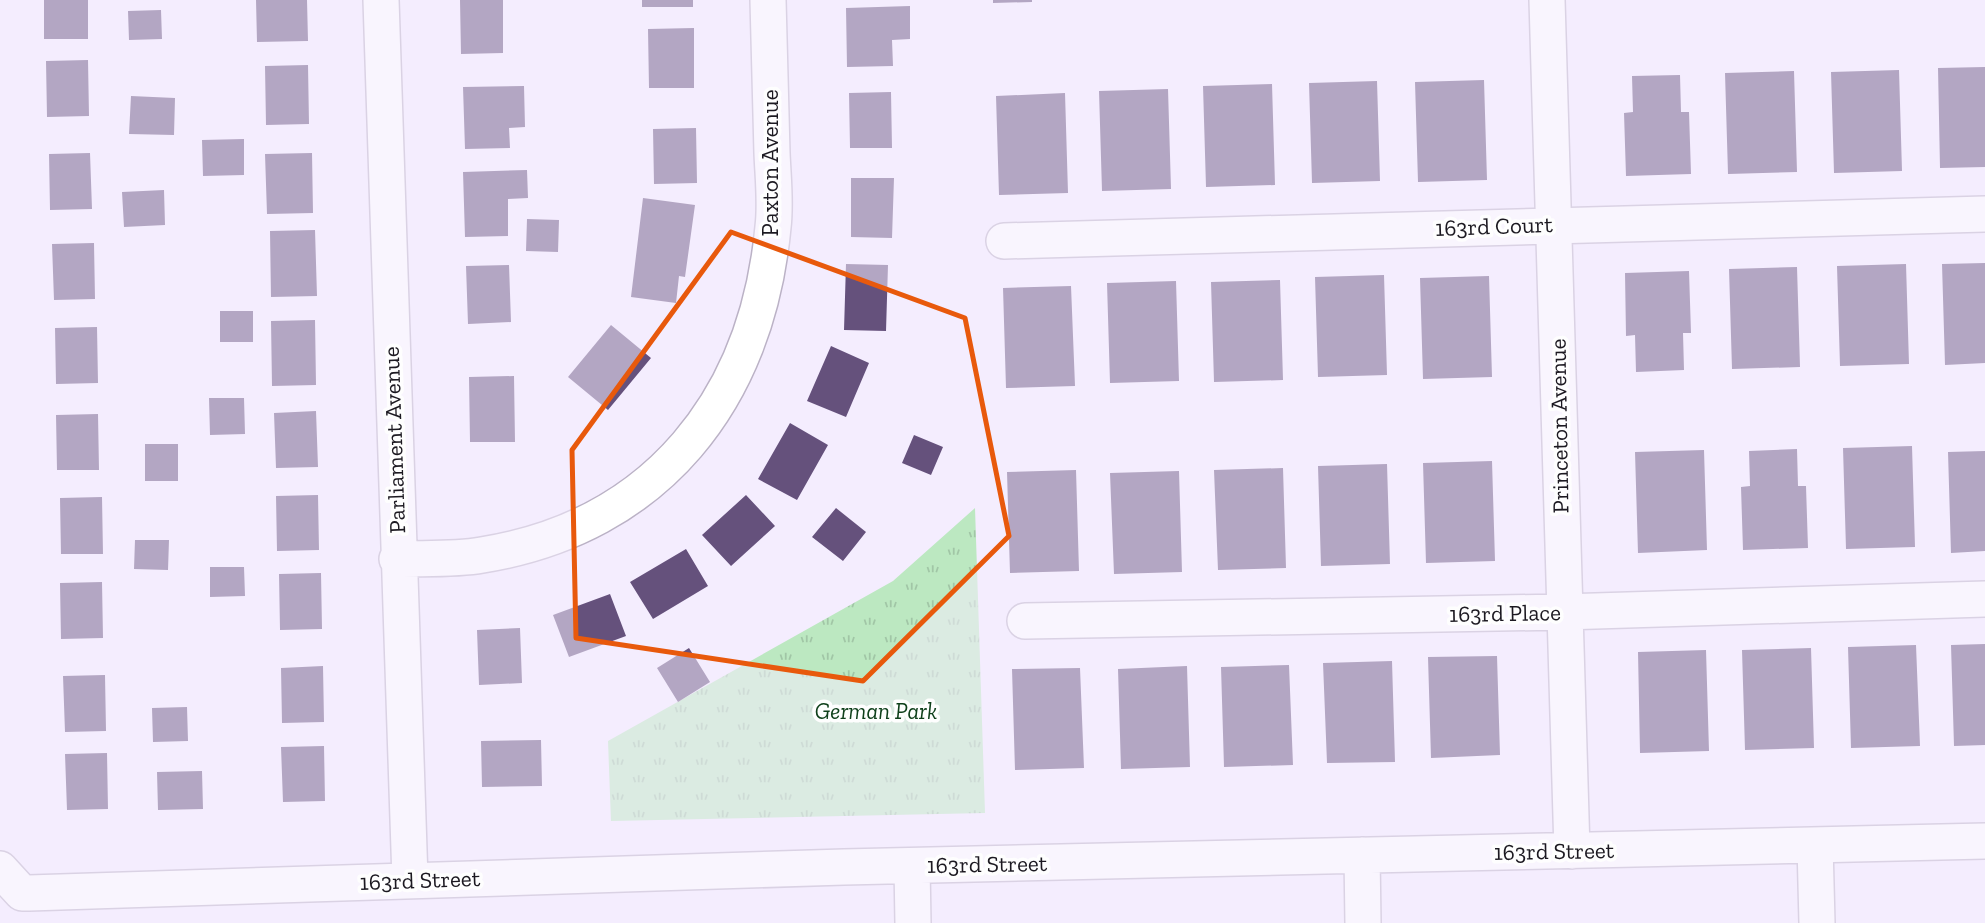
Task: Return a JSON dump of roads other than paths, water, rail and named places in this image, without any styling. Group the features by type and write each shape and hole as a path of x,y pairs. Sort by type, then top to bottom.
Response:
{"street":[{"name":"Parliament Avenue","path":"381,0 397,559 410,880"},
{"name":"Paxton Avenue","path":"397,559 480,556 531,544 609,510 641,490 672,461 693,439 716,407 749,344 766,282 774,225 768,0"},
{"name":"Princeton Avenue","path":"1548,0 1563,612 1572,851"},
{"name":"163rd Court","path":"1004,241 1985,214"},
{"name":"163rd Place","path":"1024,621 1563,612 1985,599"},
{"name":"163rd Street","path":"0,869 22,893 912,866 1985,841"},
{"path":"1815,845 1817,923"},
{"path":"1362,855 1363,923"},
{"path":"912,866 913,923"}],"park label":[{"name":"German Park","path":"876,711"}]}
